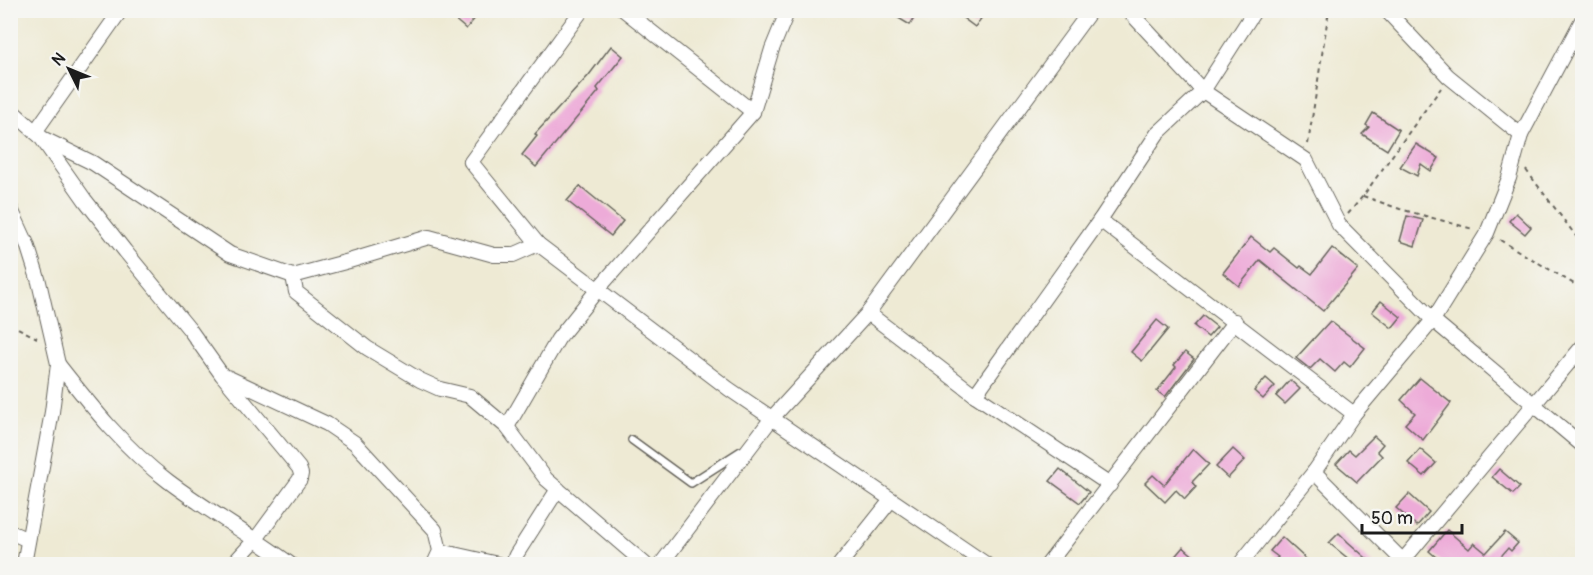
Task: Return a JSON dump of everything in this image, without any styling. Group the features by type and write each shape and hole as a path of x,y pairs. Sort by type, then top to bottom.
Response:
{"street":[{"path":"38,135 121,10"},
{"path":"582,10 471,162 538,244 729,388 986,564"},
{"path":"624,10 753,112"},
{"path":"507,427 558,339 753,112 775,40 788,10"},
{"path":"661,564 772,418 868,313 1090,10"},
{"path":"1128,10 1203,91 1305,160 1339,225 1433,320 1535,403 1582,445"},
{"path":"975,395 1100,219 1157,134 1203,91 1255,10"},
{"path":"1386,10 1449,76 1521,135"},
{"path":"1240,564 1314,472 1354,414 1433,320 1488,232 1509,178 1521,135 1582,20"},
{"path":"10,109 38,135 85,200 190,330 222,375 299,468 301,474 290,494 256,539 233,564"},
{"path":"38,135 93,163 230,254 293,276 429,237 494,255 513,255 538,244"},
{"path":"10,207 27,244 36,273 58,364 52,412 24,564"},
{"path":"1100,219 1354,414"},
{"path":"293,276 296,292 367,348 420,380 441,389 470,396 507,427 546,479 645,564"},
{"path":"868,313 975,395 1110,485"},
{"path":"1048,564 1234,321"},
{"path":"1314,472 1403,564 1582,347"},
{"path":"58,364 120,438 141,458 168,481 290,564"},
{"path":"222,375 327,424 355,443 435,530 440,551 434,564"},
{"path":"513,564 516,555 558,489"},
{"path":"840,564 891,500"},
{"path":"10,532 28,540"},
{"path":"440,551 498,564"}],"lane":[{"path":"632,440 691,483 749,446"}],"path":[{"path":"1305,160 1329,10"},
{"path":"1339,225 1363,196 1449,76"},
{"path":"1515,155 1582,244"},
{"path":"10,324 53,346"}],"building":[{"path":"459,10 482,10 466,29 453,18"},
{"path":"885,10 919,10 910,25"},
{"path":"969,10 987,10 975,27 963,18"},
{"path":"611,46 623,56 597,88 599,91 536,167 522,155 537,136 535,134 589,75"},
{"path":"1373,113 1399,130 1387,150 1362,134 1369,127 1366,125"},
{"path":"1416,144 1439,158 1431,171 1421,164 1417,176 1400,167"},
{"path":"580,186 623,221 611,236 567,201"},
{"path":"1516,213 1531,227 1525,234 1509,221"},
{"path":"1407,216 1423,220 1415,246 1400,241"},
{"path":"1251,237 1270,252 1274,248 1299,268 1301,266 1312,274 1332,248 1358,269 1323,311 1260,260 1239,286 1223,273"},
{"path":"1381,301 1401,317 1392,328 1372,312"},
{"path":"1203,316 1217,327 1208,337 1194,326"},
{"path":"1157,320 1168,329 1142,361 1131,352"},
{"path":"1330,321 1365,348 1350,367 1344,362 1335,372 1320,359 1310,369 1296,358"},
{"path":"1185,352 1194,359 1165,397 1157,391"},
{"path":"1266,378 1275,386 1263,399 1254,391"},
{"path":"1420,378 1451,403 1423,440 1405,424 1415,413 1401,400"},
{"path":"1290,380 1300,389 1285,404 1276,396"},
{"path":"1374,436 1383,444 1377,451 1382,456 1357,482 1336,464 1349,450 1355,455"},
{"path":"1193,449 1209,464 1192,482 1196,487 1185,499 1176,490 1165,502 1145,483 1153,475 1164,485"},
{"path":"1233,449 1245,460 1228,478 1216,467"},
{"path":"1420,449 1436,463 1424,476 1408,463"},
{"path":"1060,469 1089,492 1080,503 1050,481"},
{"path":"1499,469 1520,487 1513,494 1492,477"},
{"path":"1409,494 1429,512 1417,526 1396,508"},
{"path":"1447,530 1469,549 1474,543 1486,553 1505,532 1518,543 1511,551 1508,548 1496,562 1499,564 1444,564 1429,551"},
{"path":"1339,533 1373,564 1355,564 1329,543"},
{"path":"1282,537 1306,559 1301,564 1271,564 1278,557 1270,551"},
{"path":"1183,547 1203,564 1177,564 1172,560"}]}
